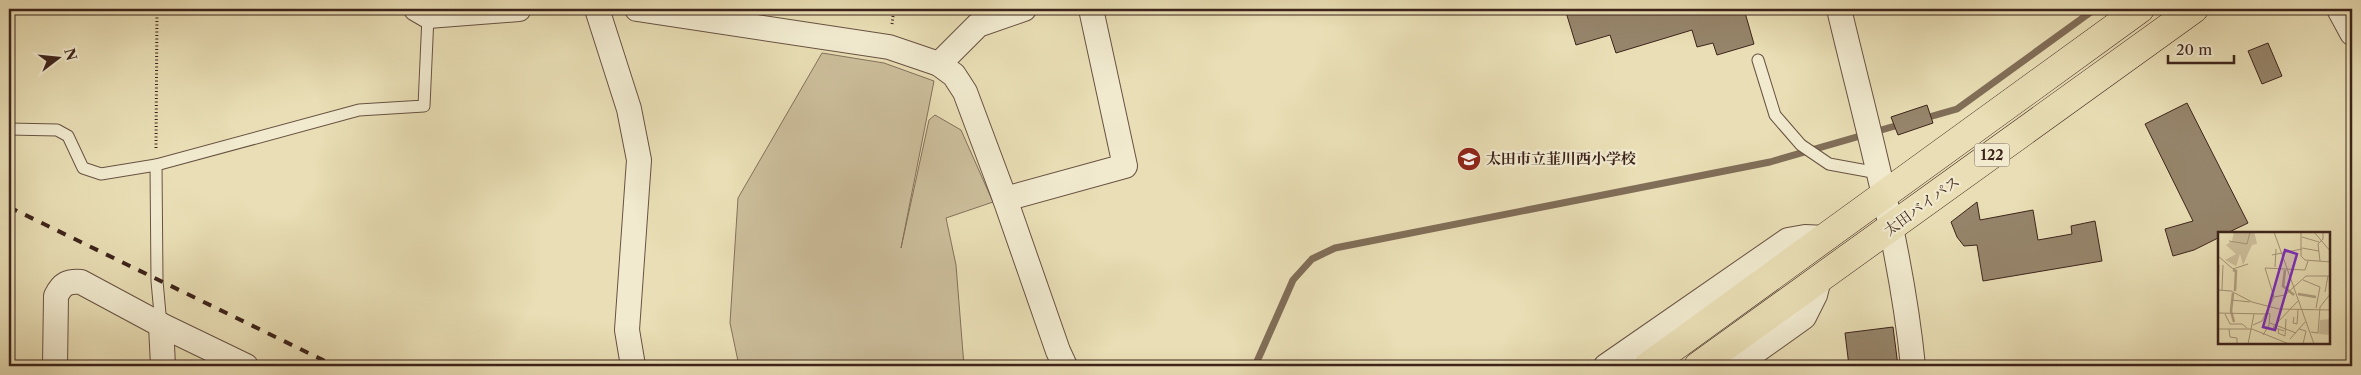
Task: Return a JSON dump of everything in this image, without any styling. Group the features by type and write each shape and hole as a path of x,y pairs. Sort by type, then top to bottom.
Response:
{"highway":[{"name":"太田バイパス","path":"1648,366 1826,238 1881,185 2140,9"},
{"name":"太田バイパス","path":"1698,366 2194,9"}],"street":[{"path":"422,12 519,9"},
{"path":"597,9 629,109 639,160 627,330 633,366"},
{"path":"637,9 889,47 939,64 954,75 965,92 1065,366"},
{"path":"939,64 978,25 1024,9"},
{"path":"1005,199 1125,166 1092,9"},
{"path":"1839,9 1891,228 1908,316 1913,366"},
{"path":"2339,9 2352,33"},
{"path":"1606,366 1788,240 1805,237 1826,238"},
{"path":"1735,366 1804,317 1815,295 1819,279"},
{"path":"55,366 56,296 60,287 69,281 81,282 161,325 246,366"},
{"path":"161,325 163,366"}],"lane":[{"path":"9,129 57,130 68,136 83,168 101,174 156,165 359,110 424,106 422,12"},
{"path":"1758,60 1775,115 1801,146 1828,164 1881,185"},
{"path":"156,165 157,281 161,325"}],"path":[{"path":"156,165 157,9"}],"shaded area":[{"path":"822,53 884,63 934,81 901,248 929,120 935,115 961,130 993,202 946,218 956,265 964,366 739,366 730,323 738,198"}],"building":[{"path":"1565,9 1744,9 1754,44 1717,55 1713,43 1697,47 1692,30 1616,53 1610,35 1576,45"},
{"path":"2268,43 2282,76 2262,84 2248,51"},
{"path":"2187,103 2248,223 2229,232 2218,232 2218,238 2194,250 2173,256 2165,229 2193,221 2145,124"},
{"path":"1927,105 1933,123 1898,135 1891,117"},
{"path":"1977,202 1980,220 2033,210 2038,240 2072,234 2071,226 2095,221 2102,261 1983,281 1977,245 1964,246 1957,237 1951,222"},
{"path":"1893,327 1898,366 1849,366 1845,333"}],"waterway":[{"path":"1922,119 1957,109 2095,9"},
{"path":"1255,366 1293,280 1312,259 1335,248 1770,162 1902,124"}],"railway":[{"path":"9,207 335,366"}],"place":[{"name":"太田市立韮川西小学校","path":"1469,159"}]}
